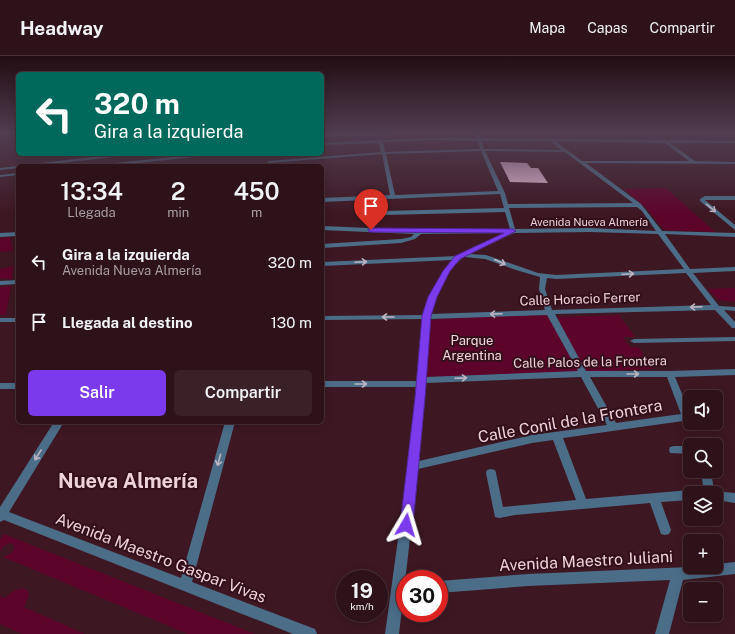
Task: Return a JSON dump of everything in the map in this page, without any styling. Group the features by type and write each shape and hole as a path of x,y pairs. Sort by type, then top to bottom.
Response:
{"street":[{"path":"51,164 84,160"},
{"path":"116,164 155,160"},
{"path":"269,164 311,160"},
{"path":"385,160 393,197"},
{"path":"403,570 427,316 432,297 447,271 460,257 513,231 501,192 487,160"},
{"path":"577,160 639,205 662,232 688,271 716,307 735,326"},
{"path":"691,160 694,163"},
{"path":"580,162 735,163"},
{"path":"0,169 16,166"},
{"path":"0,176 16,174"},
{"path":"324,200 501,192"},
{"path":"735,198 702,198 735,228"},
{"path":"371,230 374,218 383,214 506,208 639,205"},
{"path":"725,220 735,220"},
{"name":"Avenida Nueva Almería","path":"324,228 419,232 590,230 735,235"},
{"path":"324,246 401,241 413,238 419,232"},
{"path":"0,235 16,234"},
{"path":"324,264 486,257 518,270 544,276 588,276 735,269"},
{"path":"544,276 542,289 549,311 613,427"},
{"path":"0,283 16,282"},
{"name":"Calle Horacio Ferrer","path":"324,318 427,316 549,311 716,307 735,308"},
{"path":"0,320 16,320"},
{"path":"634,341 735,339"},
{"name":"Calle Palos de la Frontera","path":"324,384 422,382 584,374 735,372"},
{"name":"Calle Conil de la Frontera","path":"413,466 532,439 687,417 670,374"},
{"path":"0,386 16,386"},
{"path":"1,514 57,424"},
{"path":"185,586 229,424"},
{"path":"557,436 584,505"},
{"path":"674,450 683,450"},
{"path":"491,472 500,513 515,510 683,496"},
{"path":"723,496 735,498"},
{"path":"654,498 665,530"},
{"name":"Avenida Maestro Gaspar Vivas","path":"1,514 310,634"},
{"name":"Avenida Maestro Juliani","path":"448,586 528,580 678,574 735,568"},
{"path":"662,634 678,574"},
{"path":"392,634 396,614"}],"green space":[{"path":"666,188 715,232 664,230 646,208 624,189"},
{"path":"10,237 13,251 0,252 0,238"},
{"path":"13,266 12,279 0,279 0,269"},
{"path":"11,286 6,315 0,315 0,287"},
{"path":"735,288 735,302 718,300 708,289"},
{"name":"Parque Argentina","path":"546,315 547,317 619,315 635,337 623,337 630,347 638,347 654,369 427,377 431,320 436,320 436,318"},
{"path":"4,534 255,634 188,634 3,557 11,553 14,549 14,545 9,543 2,548 0,552 0,540"},
{"path":"22,588 28,591 29,596 24,607 85,634 22,634 0,624 0,596 5,598 13,591"}],"building":[{"path":"500,162 527,163 531,168 538,168 548,183 510,182"}],"district":[{"name":"Nueva Almería","path":"128,481"}],"route":[{"path":"371,230 419,232 513,231 457,258 447,271 432,297 427,316 420,398 406,525"}]}
